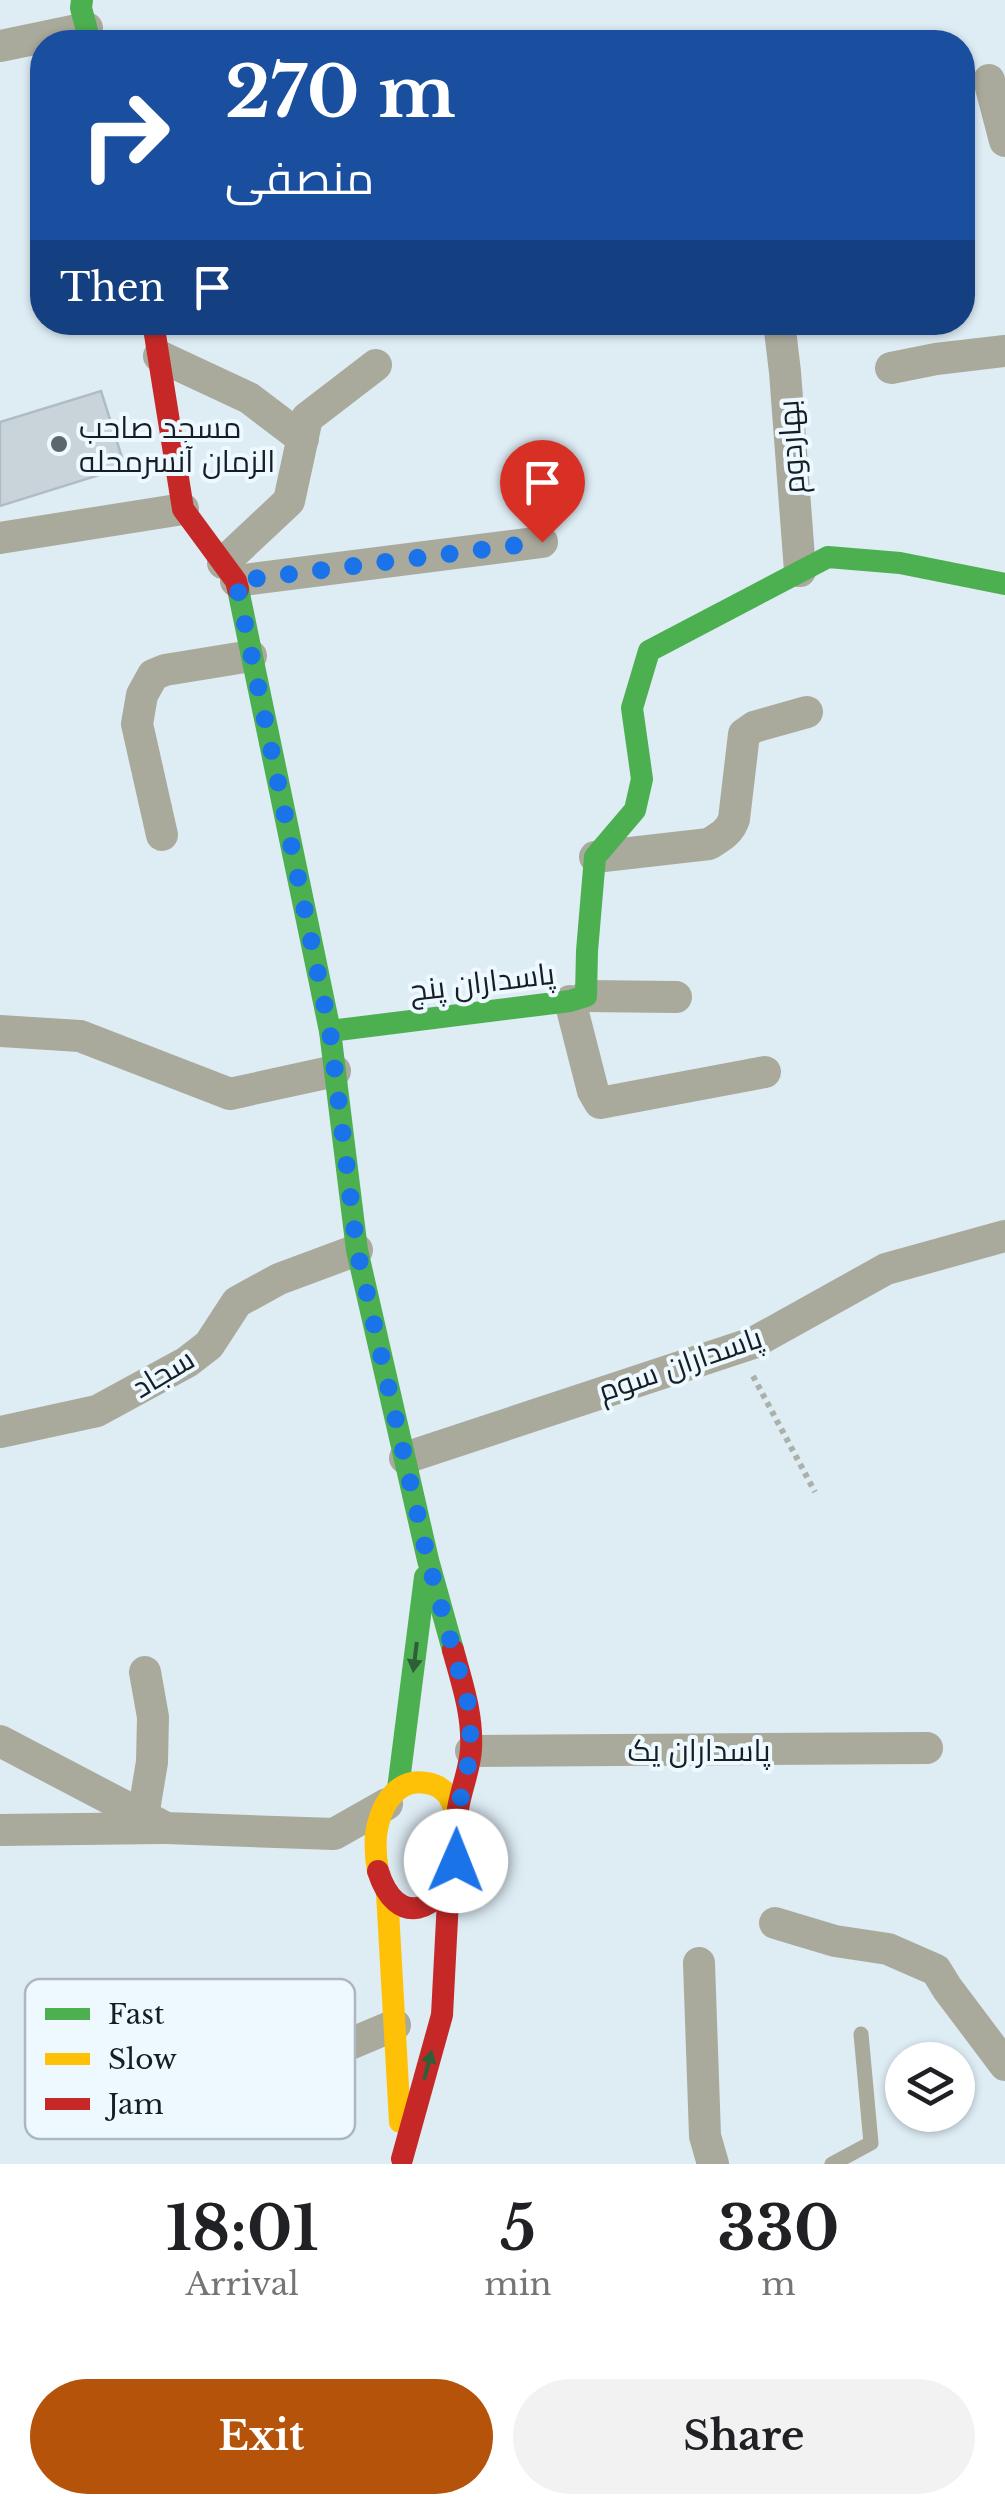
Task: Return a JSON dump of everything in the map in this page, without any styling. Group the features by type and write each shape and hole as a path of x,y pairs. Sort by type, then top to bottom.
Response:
{"street":[{"path":"0,46 30,38"},
{"path":"989,80 1005,140"},
{"path":"156,335 182,509 230,572 251,656 330,1031 357,1250 428,1560 469,1707 471,1751 457,1815"},
{"name":"بهاردوم","path":"780,335 800,571"},
{"path":"891,368 1005,351"},
{"path":"159,356 249,398 303,439"},
{"path":"230,572 289,502 307,418 376,365"},
{"path":"0,538 182,509"},
{"path":"230,572 542,542"},
{"path":"595,857 634,810 642,779 632,708 649,651 828,557 900,563 1005,584"},
{"path":"162,835 138,724 142,695 153,674 251,656"},
{"path":"595,857 709,844 720,837 732,828 744,734 754,726 807,712"},
{"name":"پاسداران پنج","path":"330,1031 578,999 587,951 595,857"},
{"path":"676,997 578,999 592,1091 600,1103 765,1072"},
{"path":"0,1031 80,1036 230,1094 335,1071"},
{"name":"پاسداران سوم","path":"405,1458 753,1343 886,1269 1005,1236"},
{"name":"سجاد","path":"0,1432 97,1411 187,1362 208,1345 237,1302 280,1279 357,1250"},
{"path":"402,2162 384,1886 374,1844 379,1820 392,1796 428,1560"},
{"path":"145,1672 153,1717 154,1822"},
{"path":"0,1741 154,1822"},
{"name":"پاسداران یک","path":"471,1751 926,1748"},
{"path":"0,1830 154,1822 334,1834 405,1784 418,1780 434,1784 447,1794 461,1832 448,1881 425,1908 398,1902 334,1834"},
{"path":"402,2162 442,2014 448,1881"},
{"path":"775,1923 835,1941 888,1949 936,1970 1005,2066"},
{"path":"699,1964 705,2136 714,2164"},
{"path":"355,2042 395,2025"}],"lane":[{"path":"832,2164 871,2143 861,2034"}],"path":[{"path":"738,1348 815,1492"}],"building":[{"name":"مسجد صاحب الزمان آنسرمحله","path":"101,391 125,467 0,506 0,422"}],"traffic: fast":[{"path":"82,0 87,30"},
{"path":"330,1031 586,996 595,857 635,810 642,779 632,708 649,651 828,557 900,563 1005,584"},
{"path":"238,589 330,1031 357,1250 428,1560 453,1650"},
{"path":"398,1789 425,1577"}],"traffic: slow":[{"path":"378,1871 378,1824 384,1807 401,1787 417,1782 437,1786 448,1796 457,1815"},
{"path":"387,1893 400,2122"}],"traffic: jam":[{"path":"155,335 183,509 238,589"},
{"path":"378,1871 396,1901 418,1908 440,1894 456,1862 461,1836 458,1809 471,1736 453,1650"},
{"path":"402,2159 442,2015 449,1881"}],"place":[{"name":"مسجد صاحب الزمان آنسرمحله","path":"59,444"}],"route":[{"path":"456,1861 461,1832 457,1815 471,1751 469,1707 428,1560 357,1250 330,1031 236,581 542,542"}]}
